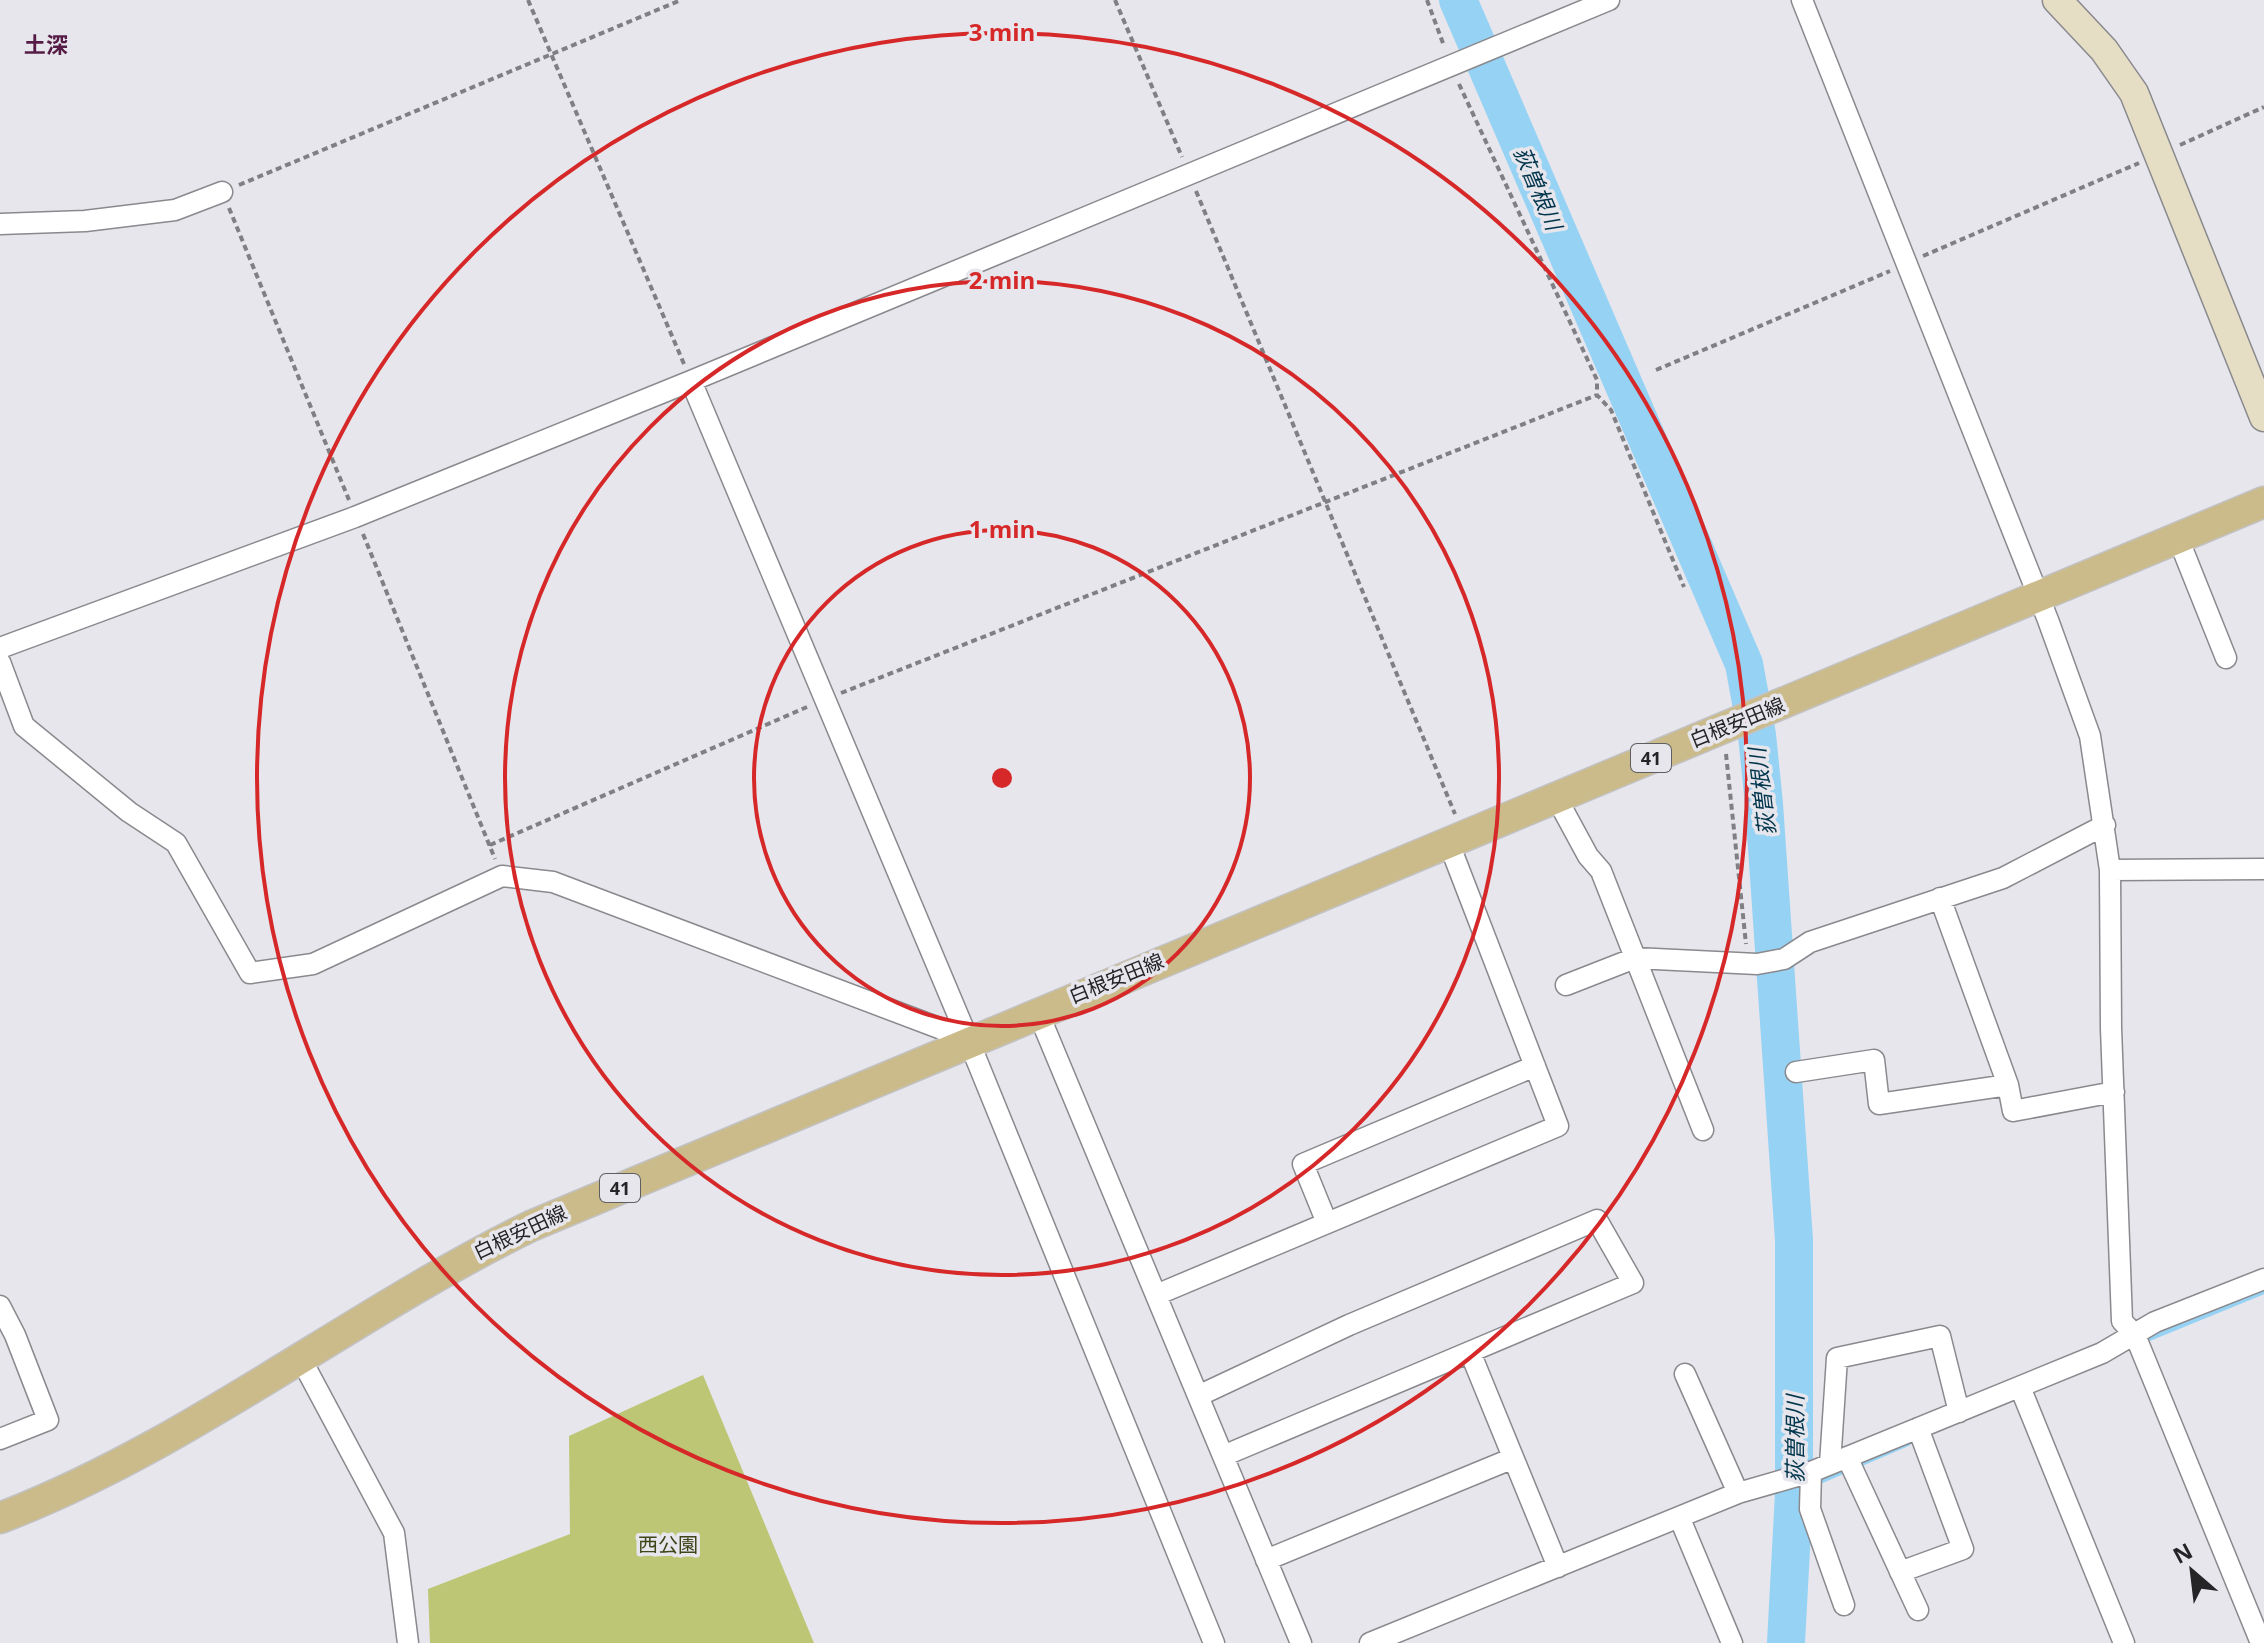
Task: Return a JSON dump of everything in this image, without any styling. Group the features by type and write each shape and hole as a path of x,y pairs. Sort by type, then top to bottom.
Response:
{"main road":[{"name":"白根安田線","path":"0,1518 127,1462 453,1264 531,1226 1037,1010 2039,598 2264,502"}],"street":[{"path":"0,648 355,517 1609,0"},
{"path":"1802,0 2039,598 2090,736 2110,870 2122,1321 2135,1335 2261,1643"},
{"path":"2057,0 2104,50 2134,93 2264,417"},
{"path":"0,224 85,221 175,210 222,192"},
{"path":"691,381 968,1039 1214,1643"},
{"path":"2178,538 2226,658"},
{"path":"0,662 24,726 129,812 176,843 250,973 313,964 502,876 553,882 968,1039"},
{"path":"1556,797 1588,856 1601,871 1703,1130"},
{"path":"1566,985 1635,958 1752,964 1784,959 1810,942 2003,878 2105,825"},
{"path":"1156,1295 1558,1126 1456,838"},
{"path":"2110,870 2264,869"},
{"path":"1940,898 2008,1085 2013,1111 2114,1092"},
{"path":"1037,1010 1301,1643"},
{"path":"1796,1072 1874,1060 1879,1104 2008,1085"},
{"path":"1327,1223 1303,1164 1535,1066"},
{"path":"1198,1396 1349,1325 1597,1220 1633,1283 1223,1456"},
{"path":"1370,1643 1738,1493 1829,1465 2102,1353 2155,1322 2264,1279"},
{"path":"0,1306 6,1329 48,1420 0,1439"},
{"path":"1844,1605 1810,1509 1829,1465 1837,1358 1940,1336 1959,1412"},
{"path":"1470,1352 1511,1459 1558,1567"},
{"path":"295,1362 394,1533 408,1643"},
{"path":"1685,1374 1738,1493"},
{"path":"2020,1387 2124,1643"},
{"path":"1900,1572 1963,1549 1918,1428"},
{"path":"1266,1560 1511,1459"},
{"path":"1829,1465 1900,1572 1918,1610"},
{"path":"1680,1519 1732,1643"}],"path":[{"path":"528,0 691,381"},
{"path":"681,0 222,192 490,845 823,700 1597,395"},
{"path":"1115,0 1323,501 1456,838"},
{"path":"1427,0 1597,380 1597,395 1611,410 1684,587"},
{"path":"1656,370 2264,107"},
{"path":"1724,728 1752,964"}],"green space":[{"name":"西公園","path":"703,1375 814,1643 430,1643 428,1589 570,1534 569,1436"}],"waterway":[{"name":"荻曽根川","path":"1458,0 1744,664 1757,735 1764,804 1794,1240 1794,1493 1786,1643"},
{"path":"2142,1341 2264,1291"},
{"path":"1815,1483 1908,1443"}],"district":[{"name":"土深","path":"46,44"}]}
